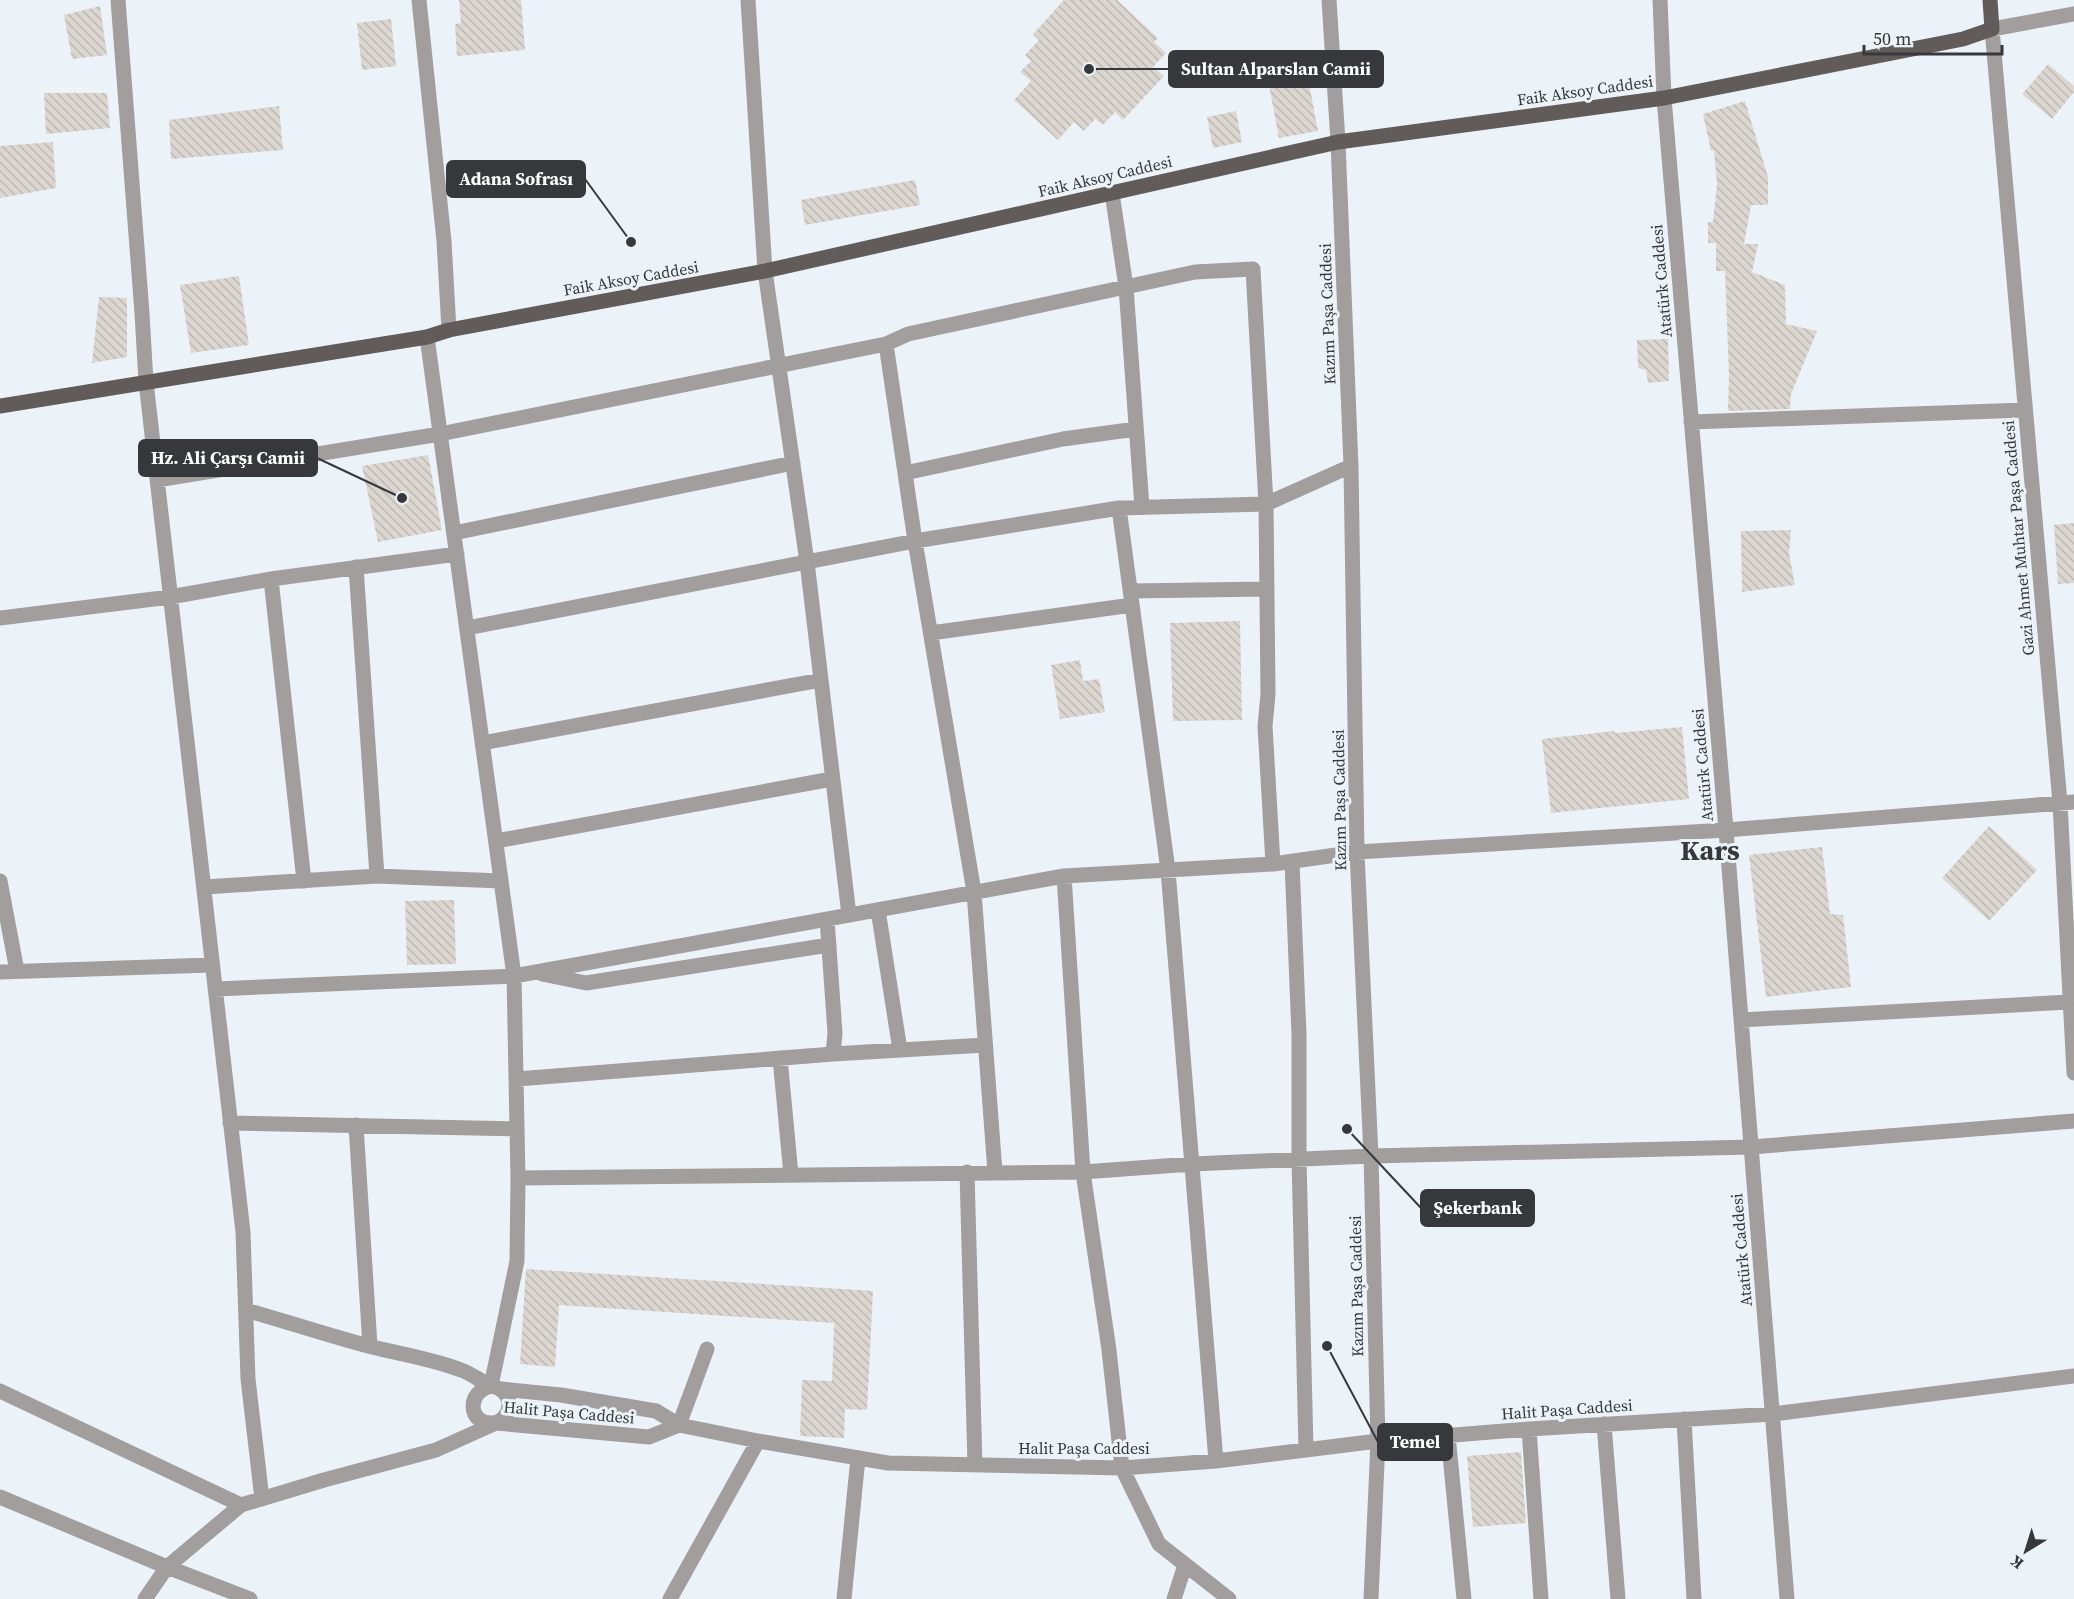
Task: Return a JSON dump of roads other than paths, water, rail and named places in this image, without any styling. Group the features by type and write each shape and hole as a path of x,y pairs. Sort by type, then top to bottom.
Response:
{"main road":[{"name":"Gazi Ahmet Muhtar Paşa Caddesi","path":"1990,0 1992,29"},
{"name":"Faik Aksoy Caddesi","path":"0,406 427,337 449,330 765,272 1338,142 1664,98 1952,42 1992,29"}],"street":[{"path":"117,0 146,382 243,1232 248,1378 262,1498"},
{"path":"419,0 444,241 449,330"},
{"path":"748,0 765,272 807,562 849,915"},
{"name":"Kazım Paşa Caddesi","path":"1329,0 1338,142 1351,466 1357,852 1371,1156 1378,1441 1371,1599"},
{"name":"Atatürk Caddesi","path":"1660,0 1664,98 1726,830 1787,1599"},
{"name":"Faik Aksoy Caddesi","path":"1992,29 2074,14"},
{"name":"Gazi Ahmet Muhtar Paşa Caddesi","path":"1992,29 2025,410 2067,802 2069,1002 2074,1073"},
{"path":"1112,193 1126,287 1142,507"},
{"path":"157,480 440,434 886,344 908,334 1195,272 1253,270 1266,504 1268,693 1265,726 1273,864"},
{"path":"427,337 514,976 517,1079 517,1261 496,1388"},
{"path":"886,344 915,541 974,892 995,1172"},
{"path":"1691,422 2025,410"},
{"path":"905,473 1063,439 1136,429"},
{"path":"454,533 793,463"},
{"path":"467,628 915,541 1119,508 1266,504 1351,466"},
{"path":"1119,508 1167,870 1216,1461"},
{"path":"0,618 170,597 271,579 457,554"},
{"path":"356,567 377,876"},
{"path":"271,579 304,881"},
{"path":"931,633 1131,598 1267,589"},
{"path":"482,743 821,680"},
{"path":"495,841 832,779"},
{"path":"215,989 514,976 1064,876 1273,864 1357,852 1726,830 2067,802"},
{"path":"1292,862 1299,1035 1299,1159 1306,1449"},
{"path":"204,888 377,876 501,881"},
{"path":"1064,876 1083,1172 1109,1350 1122,1468 1159,1544 1229,1599"},
{"path":"0,881 17,971"},
{"path":"878,910 900,1050"},
{"path":"827,919 835,1033 833,1054"},
{"path":"533,973 586,983 829,945"},
{"path":"0,972 212,965"},
{"path":"1741,1020 2069,1002"},
{"path":"517,1079 833,1054 985,1045"},
{"path":"780,1058 791,1175"},
{"path":"518,1178 1083,1172 1192,1164 1371,1156 1751,1147 2074,1122"},
{"path":"230,1123 517,1128"},
{"path":"356,1125 370,1346"},
{"path":"967,1172 975,1465"},
{"path":"246,1310 461,1370 496,1388 508,1398 508,1413 496,1423 481,1421 473,1408 473,1400 483,1388 496,1388 561,1395 656,1411 679,1425 707,1349"},
{"name":"Halit Paşa Caddesi","path":"145,1599 167,1567 240,1505 436,1450 496,1423 649,1437 679,1425 888,1463 1122,1468 1216,1461 1306,1449 1448,1435 1773,1414 2074,1376"},
{"path":"0,1391 240,1505"},
{"path":"1684,1419 1694,1599"},
{"path":"1604,1424 1618,1599"},
{"path":"1529,1429 1541,1599"},
{"path":"1448,1435 1464,1599"},
{"path":"670,1599 758,1441"},
{"path":"843,1599 858,1458"},
{"path":"0,1497 250,1599"},
{"path":"1174,1599 1185,1565"}],"place":[{"name":"Sultan Alparslan Camii","path":"1089,69"},
{"name":"Adana Sofrası","path":"631,242"},
{"name":"Hz. Ali Çarşı Camii","path":"402,498"},
{"name":"Şekerbank","path":"1347,1129"},
{"name":"Temel","path":"1327,1346"}],"district":[{"name":"Kars","path":"1710,850"}]}
